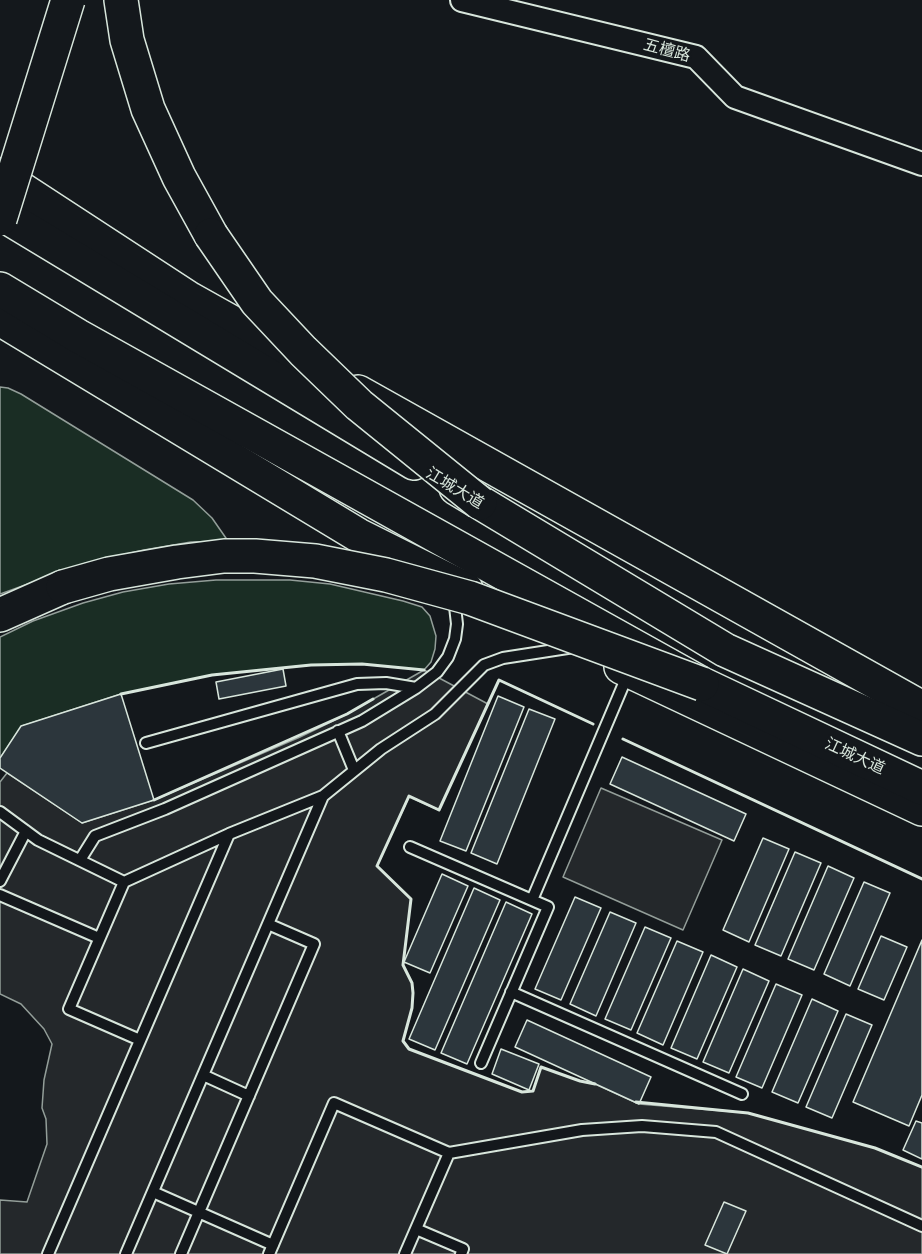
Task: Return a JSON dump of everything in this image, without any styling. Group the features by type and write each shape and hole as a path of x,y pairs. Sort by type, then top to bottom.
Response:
{"main road":[{"path":"0,219 68,0"},
{"path":"121,0 127,40 148,109 179,177 211,235 257,302 359,405 480,503"},
{"path":"0,175 190,299 922,708"},
{"name":"江城大道","path":"0,213 725,650 922,739"},
{"name":"江城大道","path":"0,289 78,336 702,684 922,788"},
{"path":"0,308 78,336"},
{"path":"0,319 358,535 630,671 922,809"},
{"path":"0,615 63,587 109,574 177,562 224,556 315,561 386,575 470,598 702,684"}],"street":[{"name":"五檀路","path":"462,0 696,57 735,97 922,164"}],"lane":[{"path":"80,860 95,836 165,809 362,721 416,688 437,672 448,657 455,639 458,624 456,604 448,580"},
{"path":"140,1040 69,1009 124,882 229,834 322,796 354,770 435,714 484,665 503,658 580,646"},
{"path":"532,900 630,671"},
{"path":"146,743 357,684 386,683 416,688"},
{"path":"338,731 354,770"},
{"path":"126,1254 322,796"},
{"path":"0,812 39,840 124,882"},
{"path":"0,880 26,831"},
{"path":"48,1254 229,834"},
{"path":"410,847 548,907 481,1063"},
{"path":"0,895 99,938"},
{"path":"182,1254 314,944 268,924"},
{"path":"511,992 742,1094"},
{"path":"203,1075 249,1096"},
{"path":"153,1192 199,1212 271,1249 334,1103 449,1153 582,1130 642,1126 716,1132 922,1226"},
{"path":"405,1254 449,1153"},
{"path":"416,1229 463,1250 461,1254"}],"green space":[{"path":"0,387 21,394 193,500 212,518 228,541 191,542 86,563 0,594"},
{"path":"216,580 290,580 330,584 422,607 430,616 436,636 431,662 424,670 362,664 311,665 212,675 121,694 22,726 0,758 0,637 33,621 123,592 169,584"}],"shaded area":[{"path":"424,670 488,704 439,810 409,797 377,866 411,899 403,965 412,983 413,993 412,1008 403,1041 409,1049 522,1092 533,1091 541,1067 595,1084 639,1104 748,1113 875,1148 922,1167 922,1254 0,1254 0,1200 27,1202 47,1144 46,1119 42,1108 44,1080 52,1044 44,1029 21,1004 0,994 0,782 7,773 82,823 154,800 300,737 347,714"},
{"path":"601,788 722,840 683,930 563,877"}],"building":[{"path":"283,669 286,686 219,699 216,682"},
{"path":"121,694 154,800 82,823 0,768 0,758 21,726"},
{"path":"498,696 524,707 466,851 440,841"},
{"path":"529,709 555,719 497,864 471,853"},
{"path":"622,757 746,814 734,841 610,784"},
{"path":"763,838 789,849 749,942 723,930"},
{"path":"795,852 821,863 781,956 755,945"},
{"path":"828,866 854,878 814,970 788,959"},
{"path":"442,874 468,886 430,973 404,962"},
{"path":"864,882 890,893 850,986 824,974"},
{"path":"474,888 500,900 435,1050 409,1039"},
{"path":"575,897 601,908 561,1000 535,989"},
{"path":"506,902 532,914 467,1064 441,1053"},
{"path":"610,912 636,923 596,1016 570,1004"},
{"path":"645,927 671,938 631,1030 605,1019"},
{"path":"881,936 907,947 884,1000 858,989"},
{"path":"922,940 922,1095 909,1126 853,1102"},
{"path":"677,941 703,952 663,1045 637,1033"},
{"path":"711,955 737,967 697,1059 671,1048"},
{"path":"743,969 769,981 729,1073 703,1062"},
{"path":"776,984 802,995 762,1088 736,1077"},
{"path":"812,999 838,1011 798,1103 772,1092"},
{"path":"846,1014 872,1025 832,1118 806,1107"},
{"path":"527,1020 651,1077 639,1104 515,1047"},
{"path":"501,1049 539,1064 529,1090 492,1074"},
{"path":"916,1121 922,1123 922,1159 903,1150"},
{"path":"724,1202 746,1211 727,1254 705,1245"}],"wall":[{"path":"121,694 212,675 311,665 362,664 424,670"},
{"path":"593,724 499,680 439,810 409,796 377,866 411,899 403,965 412,983 413,993 412,1008 403,1041 409,1049 522,1092 533,1091 541,1067 595,1084"},
{"path":"154,800 347,714 373,699"},
{"path":"623,739 922,879"},
{"path":"636,1102 748,1113 875,1148 922,1167"}]}
